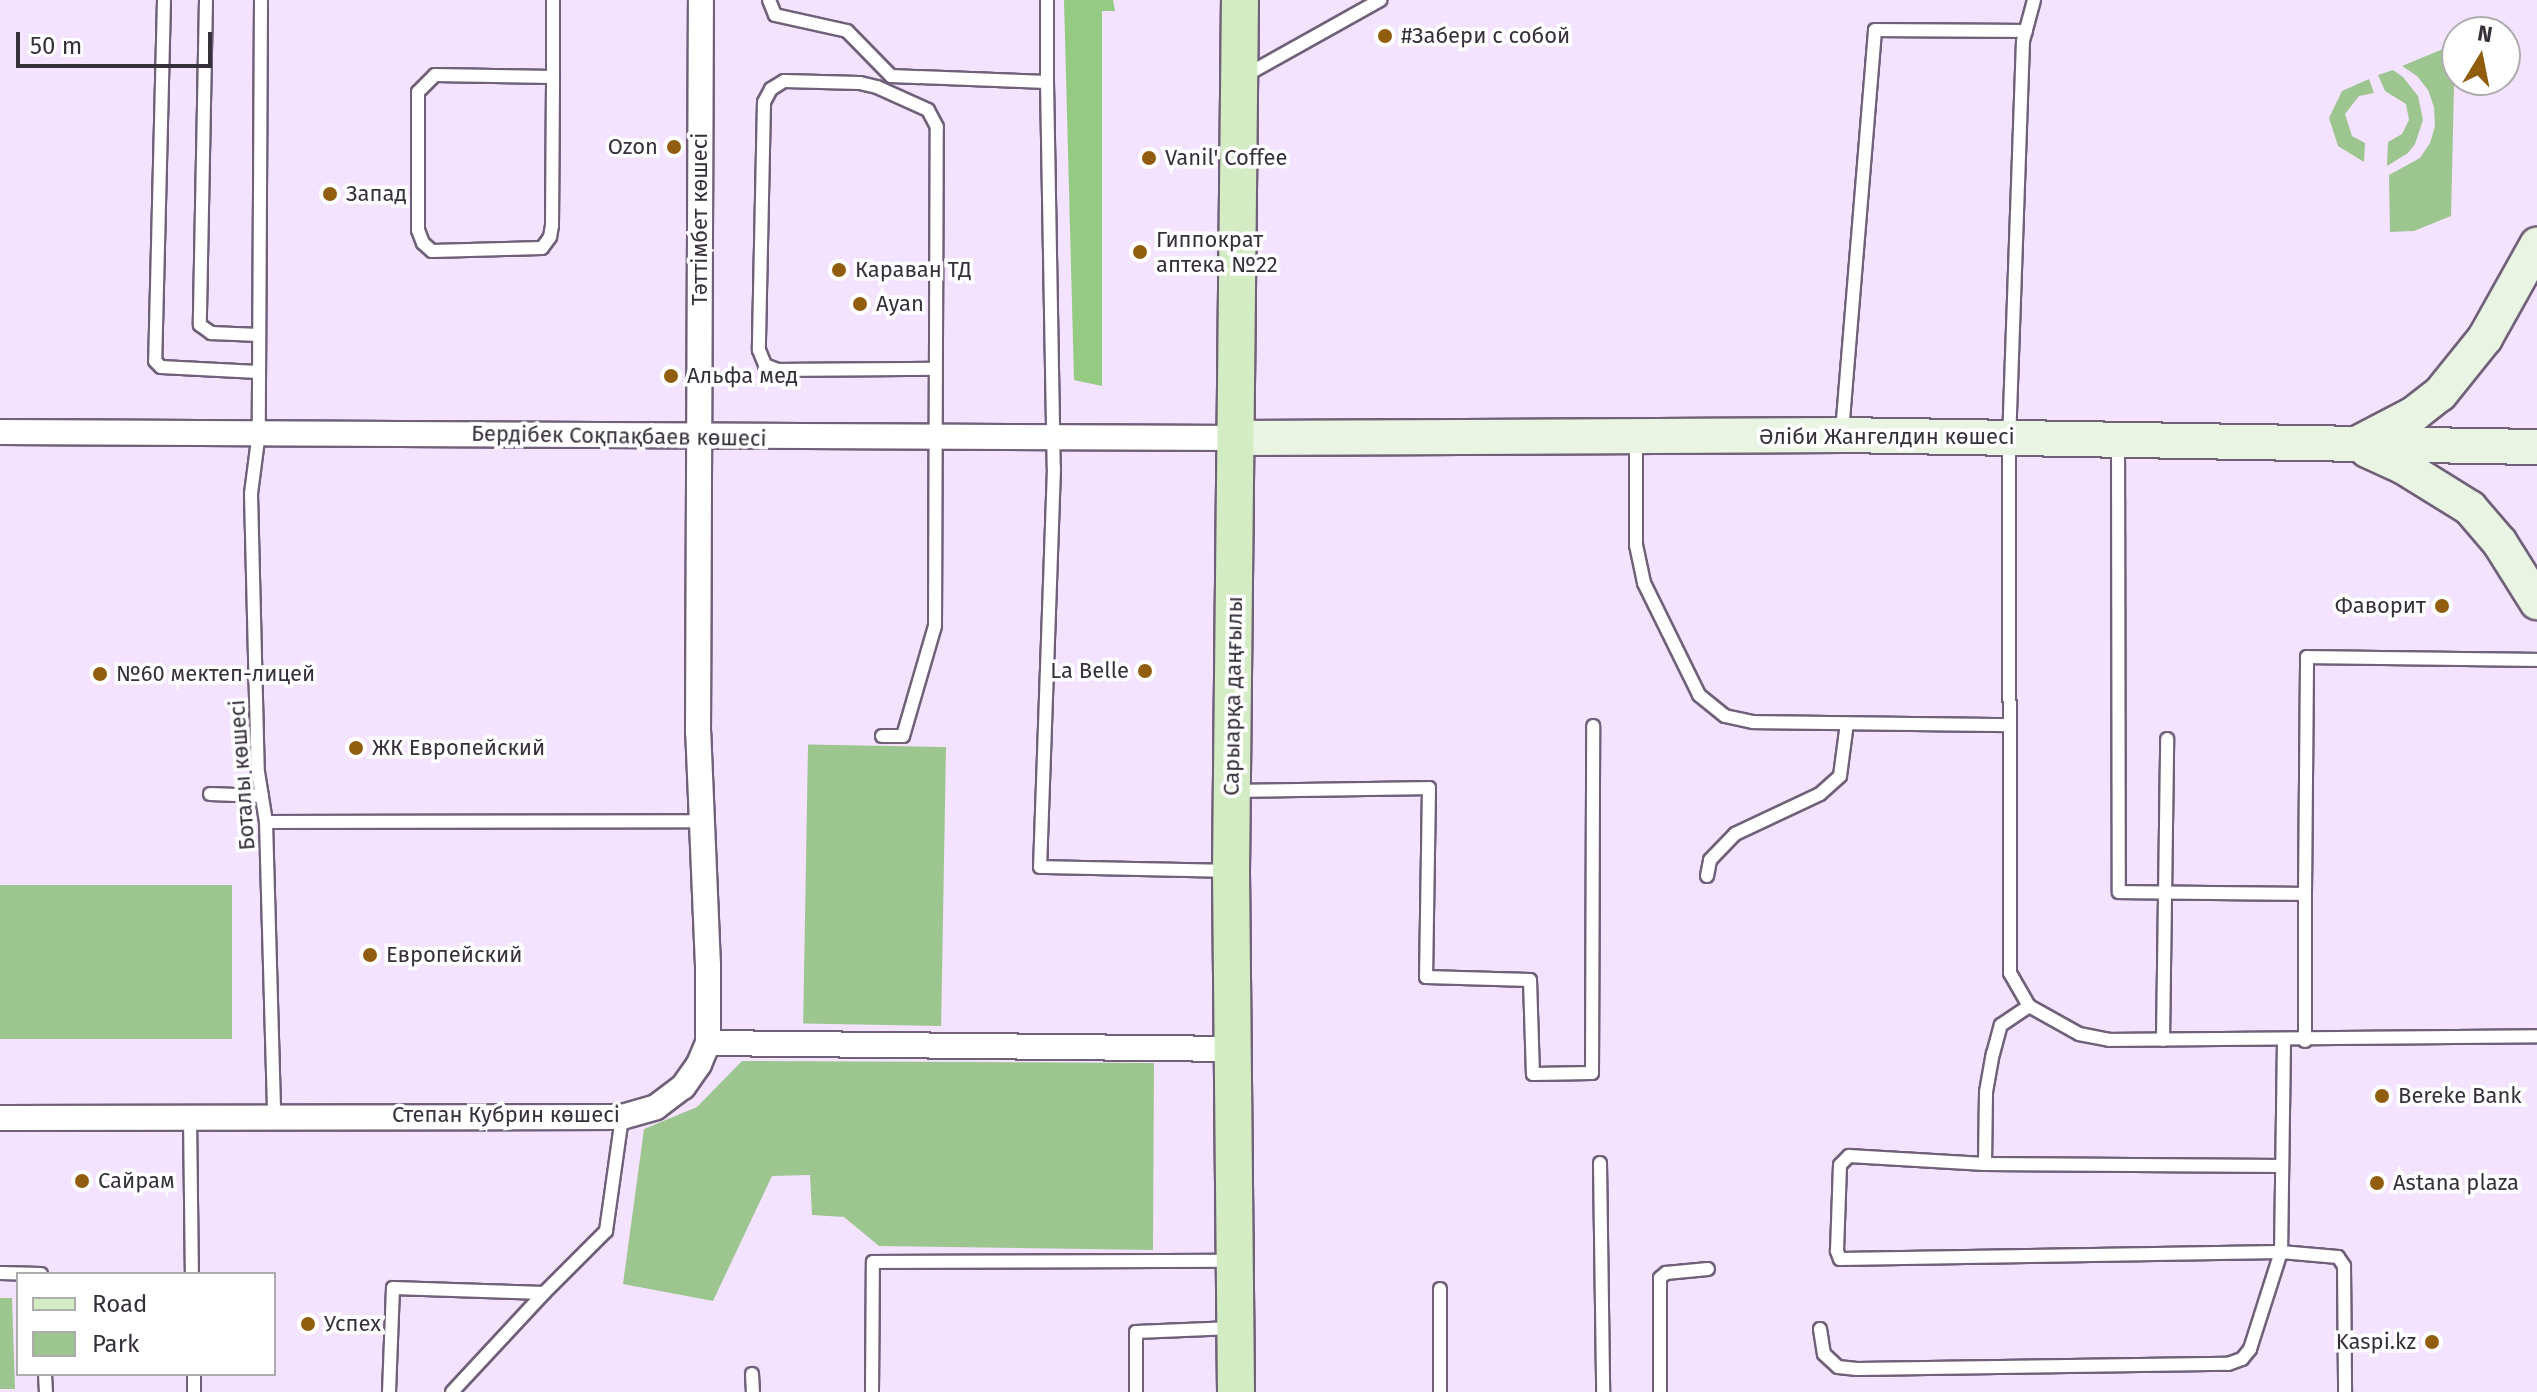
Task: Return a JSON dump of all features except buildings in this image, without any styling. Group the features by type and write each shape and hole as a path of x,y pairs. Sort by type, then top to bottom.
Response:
{"main road":[{"name":"Сарыарқа даңғылы","path":"1236,1392 1231,871 1238,438 1240,0"}],"street":[{"name":"Тәттімбет көшесі","path":"699,437 701,0"},
{"path":"2356,444 2414,414 2440,394 2485,338 2537,245"},
{"name":"Бердібек Соқпақбаев көшесі","path":"0,432 936,439 1238,438"},
{"name":"Әліби Жангелдин көшесі","path":"1238,438 1842,435 2537,447"},
{"path":"699,437 698,732 708,1043 1233,1049"},
{"path":"2356,444 2404,467 2470,508 2500,543 2537,602"},
{"name":"Степан Кубрин көшесі","path":"0,1118 622,1117 656,1107 683,1087 708,1043"}],"lane":[{"path":"164,0 155,361 161,367 258,372"},
{"path":"206,0 200,325 211,333 259,335"},
{"name":"Боталы көшесі","path":"261,0 259,432 251,494 258,772 266,822 274,1116"},
{"path":"553,0 553,77 550,237 542,248 432,251 423,243 418,230 418,92 435,75 553,77"},
{"path":"769,0 775,15 847,31 891,76 1047,82"},
{"path":"1047,0 1054,437 1040,867 1231,871"},
{"path":"1239,79 1380,0"},
{"path":"2034,0 2026,31 2009,438 2010,973 2029,1006 2079,1034 2109,1040 2305,1041 2537,1036"},
{"path":"1842,435 1875,30 2026,31"},
{"path":"882,736 903,736 935,626 937,127 928,110 859,83 784,81 771,89 764,102 759,350 765,365 778,370 935,369"},
{"path":"1636,436 1636,545 1644,583 1699,695 1725,716 1753,722 2010,725"},
{"path":"2118,439 2119,892 2305,894"},
{"path":"2305,1041 2307,657 2537,660"},
{"path":"1707,876 1710,860 1735,834 1820,794 1840,776 1847,723"},
{"path":"1232,791 1429,788 1426,977 1530,980 1533,1074 1592,1073 1593,726"},
{"path":"2163,1040 2167,739"},
{"path":"210,794 262,796"},
{"path":"266,822 702,821"},
{"path":"1985,1164 1986,1092 1997,1039 2001,1025 2029,1006"},
{"path":"1820,1329 1824,1354 1838,1367 1857,1369 2228,1364 2242,1359 2250,1349 2281,1252 2284,1041"},
{"path":"190,1117 192,1272"},
{"path":"452,1392 606,1231 622,1117"},
{"path":"2282,1166 1985,1164 1849,1156 1840,1165 1837,1251 1840,1259 2281,1252 2338,1257 2344,1266 2345,1392"},
{"path":"1600,1163 1603,1392"},
{"path":"872,1392 873,1262 1234,1261"},
{"path":"1660,1392 1660,1278 1666,1273 1708,1269"},
{"path":"389,1392 393,1288 544,1293"},
{"path":"1440,1289 1440,1392"},
{"path":"1136,1392 1136,1332 1235,1327"},
{"path":"752,1374 753,1392"}],"green space":[{"path":"1064,0 1113,0 1115,11 1102,11 1102,386 1074,380"},
{"path":"2441,50 2441,96 2454,96 2451,216 2414,231 2390,232 2389,175 2420,158 2430,143 2435,126 2434,107 2428,90 2417,76 2402,66"},
{"path":"2393,70 2418,96 2423,120 2415,144 2408,153 2387,166 2388,142 2402,134 2409,120 2406,104 2385,91 2378,75"},
{"path":"2369,79 2374,93 2359,96 2345,114 2352,136 2365,143 2364,162 2338,146 2329,118 2342,91"},
{"path":"808,745 946,747 941,1026 803,1024"},
{"path":"0,885 232,885 232,1039 0,1039"},
{"path":"742,1061 1154,1063 1153,1250 879,1246 844,1217 812,1215 810,1175 772,1176 713,1301 623,1284 644,1129 697,1107"},
{"path":"0,1298 12,1298 15,1389 0,1389"}],"place":[{"name":"#Забери с собой","path":"1385,36"},
{"name":"Ozon","path":"674,147"},
{"name":"Vanil' Coffee","path":"1149,158"},
{"name":"Запад","path":"330,194"},
{"name":"Гиппократ аптека №22","path":"1140,252"},
{"name":"Караван ТД","path":"839,270"},
{"name":"Ayan","path":"860,304"},
{"name":"Альфа мед","path":"671,376"},
{"name":"Фаворит","path":"2442,606"},
{"name":"La Belle","path":"1145,671"},
{"name":"№60 мектеп-лицей","path":"100,674"},
{"name":"ЖК Европейский","path":"356,748"},
{"name":"Европейский","path":"370,955"},
{"name":"Bereke Bank","path":"2382,1096"},
{"name":"Сайрам","path":"82,1181"},
{"name":"Astana plaza","path":"2377,1183"},
{"name":"Успех","path":"308,1324"},
{"name":"Kaspi.kz","path":"2432,1342"}]}
